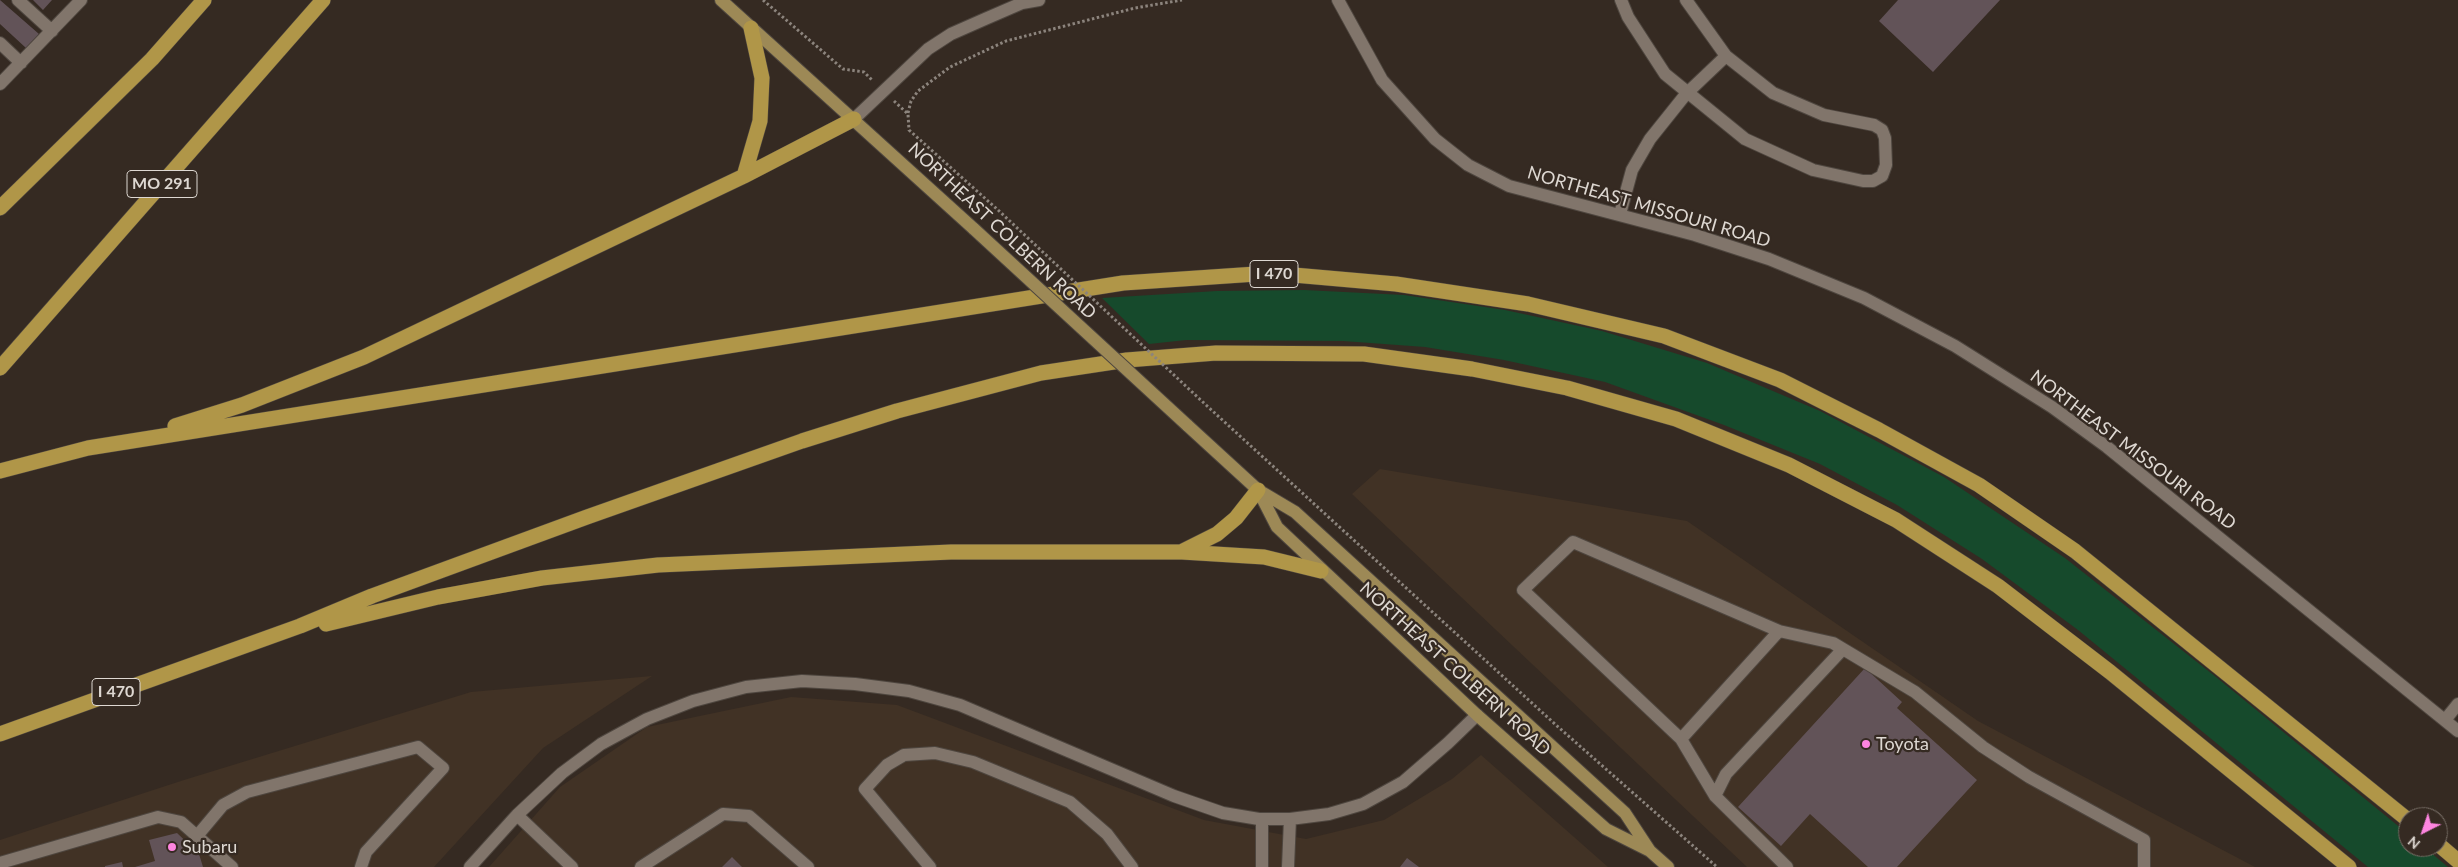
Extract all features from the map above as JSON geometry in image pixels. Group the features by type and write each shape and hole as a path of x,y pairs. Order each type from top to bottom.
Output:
{"highway":[{"path":"0,208 152,59 204,0"},
{"name":"MO 291","path":"0,368 323,0"},
{"path":"744,176 760,121 762,78 751,28"},
{"path":"88,448 168,429 242,405 364,356 744,176 854,119"},
{"name":"I 470","path":"0,471 88,448 1123,283 1271,273 1396,284 1528,304 1664,336 1780,380 1879,430 1979,485 2075,551 2398,812"},
{"name":"I 470","path":"0,734 231,650 577,520 802,440 897,411 1041,373 1127,360 1216,353 1364,354 1472,369 1567,388 1676,419 1805,473 1896,520 1998,586 2110,672 2349,867"},
{"path":"1182,552 1217,534 1236,518 1258,490"},
{"path":"231,650 355,615 438,597 542,578 658,565 951,552 1182,552 1264,557 1322,570"},
{"path":"2448,852 2458,861"}],"main road":[{"name":"NORTHEAST COLBERN ROAD","path":"720,0 854,119 1258,490 1295,512 1618,806 1625,813 1650,851 1668,867"},
{"name":"NORTHEAST COLBERN ROAD","path":"1258,490 1277,527 1477,715 1606,829 1650,851"}],"street":[{"path":"18,0 52,31"},
{"path":"0,84 81,0"},
{"path":"854,119 928,49 951,34 1022,3 1039,0"},
{"name":"NORTHEAST MISSOURI ROAD","path":"1338,0 1382,80 1435,139 1468,165 1509,186 1695,234 1816,277 1911,322 2004,375 2107,447 2458,730"},
{"path":"1621,0 1628,17 1665,74 1686,94 1745,139 1804,167 1863,181 1872,181 1882,176 1886,165 1885,138 1882,130 1874,125 1824,115 1773,93 1726,56 1686,0"},
{"path":"0,44 21,63"},
{"path":"1620,214 1632,170 1650,139 1686,94 1726,56"},
{"path":"1787,867 1715,796 1681,739 1523,590 1573,542 1779,631 1833,643 1916,692 1983,746 2029,777 2144,840 2144,867"},
{"path":"1681,739 1779,631"},
{"path":"1715,796 1726,774 1843,649"},
{"path":"470,867 517,815 562,773 601,744 647,719 693,701 746,687 802,681 855,684 909,691 960,706 1174,796 1224,813 1262,819 1290,819 1329,814 1363,804 1402,782 1448,744 1477,715"},
{"path":"2445,720 2458,704"},
{"path":"197,836 222,805 247,792 418,747 443,768 366,852 361,867"},
{"path":"930,867 865,789 887,765 904,755 935,753 974,762 1070,802 1107,834 1132,867"},
{"path":"640,867 723,814 749,816 808,867"},
{"path":"517,815 572,867"},
{"path":"0,863 158,817 181,822 232,867"},
{"path":"1262,819 1262,867"},
{"path":"1288,867 1290,819"}],"path":[{"path":"908,114 911,101 918,91 944,72 1006,42 1135,8 1182,0"},
{"path":"998,210 1206,405 1556,725 1717,867"}],"shaded area":[{"path":"1380,469 1687,521 1978,721 2255,867 1747,867 1352,494"},
{"path":"652,676 543,748 434,867 0,867 0,840 184,780 471,692"},
{"path":"791,697 897,705 1204,820 1306,839 1384,820 1452,779 1481,755 1608,867 489,867 560,787 647,727"}],"green space":[{"path":"1304,290 1404,295 1505,310 1602,331 1707,363 1820,411 1944,477 2065,558 2216,677 2398,826 2398,857 2436,857 2448,867 2368,867 2078,630 1982,559 1897,505 1820,464 1724,425 1605,382 1504,360 1425,347 1343,341 1186,340 1149,344 1102,298 1217,291"}],"building":[{"path":"0,0 39,34 26,48 0,24"},
{"path":"33,0 52,0 43,10"},
{"path":"1898,0 2000,0 1933,72 1879,21"},
{"name":"Toyota","path":"1865,668 1902,702 1897,708 1977,780 1897,867 1868,867 1810,814 1781,846 1738,807"},
{"name":"Subaru","path":"177,833 199,854 203,867 135,867 155,861 149,840"},
{"path":"732,857 742,867 722,867"},
{"path":"1407,858 1419,867 1400,867"},
{"path":"122,862 123,867 105,867 105,866"}],"place":[{"name":"Toyota","path":"1866,744"},
{"name":"Subaru","path":"172,847"}]}
